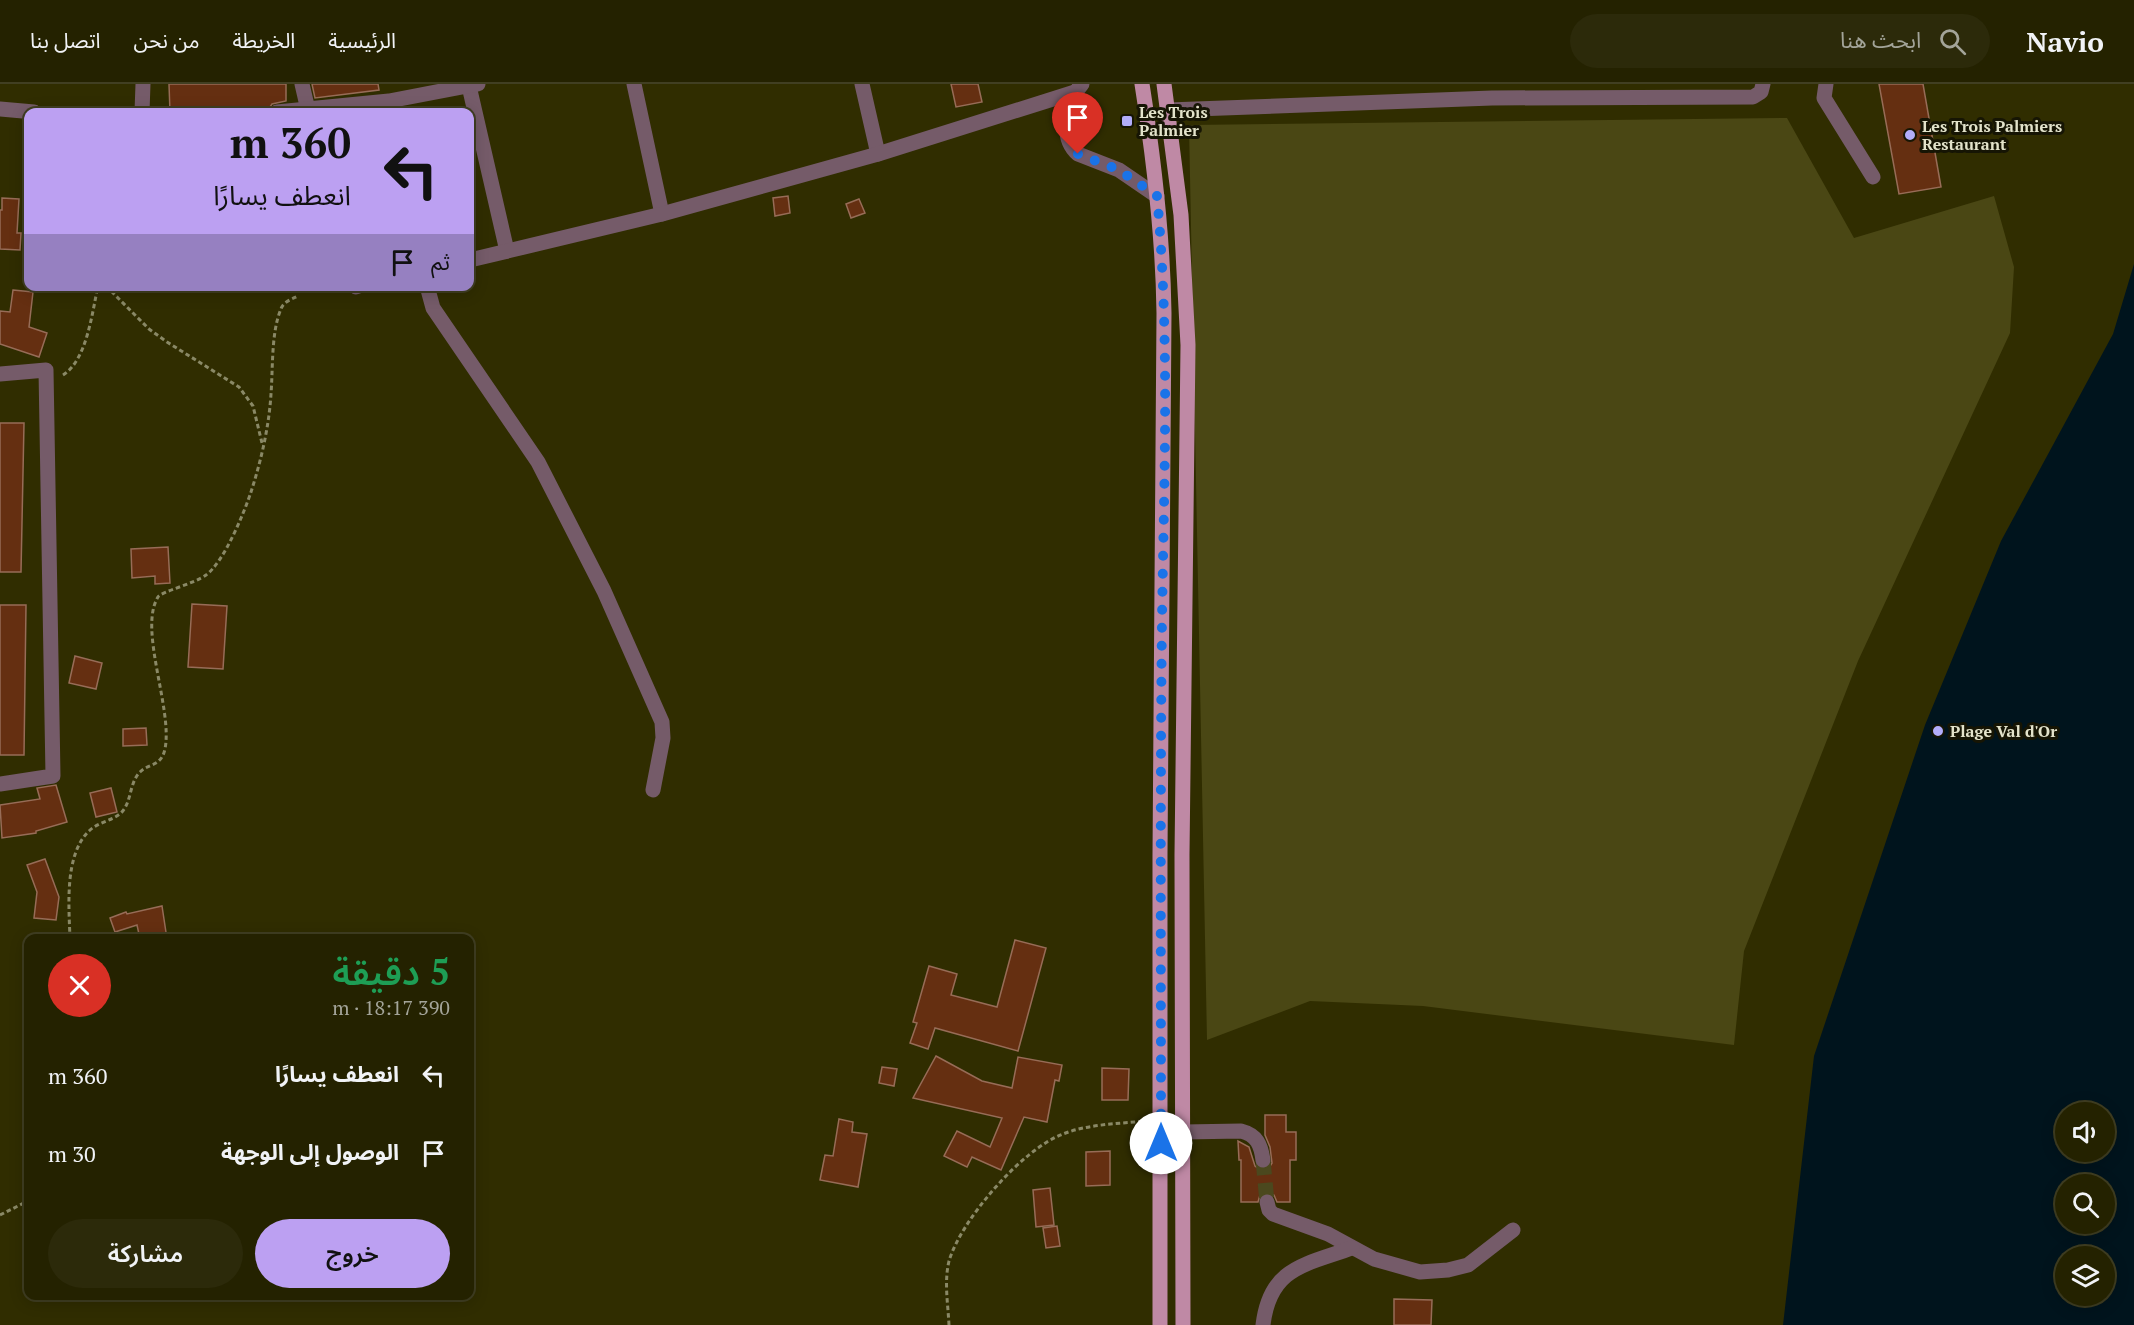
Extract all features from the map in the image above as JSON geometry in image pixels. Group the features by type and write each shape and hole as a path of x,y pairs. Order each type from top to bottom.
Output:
{"main road":[{"path":"1142,84 1157,196 1163,261 1164,314 1160,855 1160,1325"},
{"path":"1164,84 1181,215 1188,345 1182,855 1183,1325"}],"street":[{"path":"142,108 143,84"},
{"path":"302,84 308,108"},
{"path":"634,84 663,214"},
{"path":"862,84 878,154"},
{"path":"1168,110 1492,98 1753,97 1761,92 1763,84"},
{"path":"1826,84 1824,98 1873,177"},
{"path":"326,108 389,101 474,85 507,251"},
{"path":"474,259 663,214 878,154 1074,89"},
{"path":"1074,89 1068,110 1067,139 1072,149 1078,154 1119,170 1157,196"},
{"path":"0,109 24,111"},
{"path":"428,291 433,308 538,462 604,591 662,722 663,738 653,790"},
{"path":"0,374 46,370 53,776 0,784"},
{"path":"1184,1132 1249,1133 1256,1137 1263,1160"},
{"path":"1267,1202 1269,1210 1274,1214 1328,1234 1374,1259 1420,1272 1436,1272 1468,1265 1513,1230"},
{"path":"1263,1325 1265,1308 1280,1280 1302,1266 1352,1248"}],"path":[{"path":"46,370 58,377 71,370 77,361 98,291"},
{"path":"111,291 149,329 239,387 253,406 263,446"},
{"path":"70,934 70,873 78,848 91,828 121,813 137,777 144,770 156,764 165,749 165,710 159,684 152,619 157,598 161,593 190,585 207,574 215,566 232,537 251,493 263,446 269,414 278,320 282,306 298,296"},
{"path":"949,1325 946,1273 956,1244 997,1185 1017,1164 1061,1134 1090,1126 1161,1120"},
{"path":"0,1215 24,1203"}],"shaded area":[{"path":"1787,118 1854,238 1994,196 2014,267 2010,333 1858,661 1744,951 1734,1045 1423,1006 1310,1001 1207,1040 1189,125"}],"water":[{"path":"2134,264 2134,1325 1783,1325 1814,1056 1925,725 2001,541 2113,334"}],"building":[{"path":"169,84 286,84 286,101 272,104 269,108 170,108"},
{"path":"312,84 378,84 379,90 315,98"},
{"path":"951,84 978,84 982,102 956,107"},
{"name":"Les Trois Palmiers Restaurant","path":"1879,84 1923,84 1941,187 1899,194"},
{"path":"788,196 790,213 775,216 773,198"},
{"path":"2,198 19,199 17,233 21,233 20,250 0,249"},
{"path":"859,199 865,213 851,218 846,204"},
{"path":"13,290 33,292 29,327 47,333 39,357 0,344 0,311 10,312"},
{"path":"0,423 24,423 21,572 0,572"},
{"path":"168,547 170,583 155,584 155,576 132,578 131,549"},
{"path":"192,604 227,606 223,669 188,667"},
{"path":"0,605 26,605 24,755 0,755"},
{"path":"75,656 102,663 96,689 69,683"},
{"path":"146,728 147,745 123,746 123,729"},
{"path":"56,785 67,822 36,831 36,833 2,838 0,805 40,799 37,788"},
{"path":"111,788 117,812 96,817 90,793"},
{"path":"45,859 59,897 56,920 34,918 37,892 27,865"},
{"path":"162,906 166,934 139,934 137,925 115,932 110,918 126,912 127,914"},
{"path":"1015,940 1046,948 1018,1051 935,1028 928,1049 910,1043 917,1023 913,1022 929,966 957,974 951,995 997,1007"},
{"path":"936,1056 982,1081 1012,1088 1018,1057 1062,1065 1059,1081 1055,1080 1047,1122 1024,1117 1001,1170 972,1157 967,1167 944,1156 957,1131 990,1147 1002,1118 913,1098"},
{"path":"882,1067 897,1069 894,1086 879,1083"},
{"path":"1102,1068 1129,1069 1128,1100 1102,1100"},
{"path":"1265,1115 1286,1115 1286,1132 1296,1132 1296,1160 1290,1160 1290,1202 1277,1202 1274,1195 1265,1192 1260,1195 1258,1202 1241,1202 1241,1160 1239,1160 1238,1141 1249,1147 1255,1166 1259,1169 1269,1168 1272,1163 1270,1147 1265,1135"},
{"path":"839,1119 853,1122 852,1132 867,1134 858,1187 820,1180 825,1155 833,1156"},
{"path":"1110,1151 1110,1185 1086,1186 1086,1152"},
{"path":"1050,1188 1054,1225 1036,1227 1033,1190"},
{"path":"1057,1226 1060,1246 1046,1248 1043,1228"},
{"path":"1394,1299 1432,1300 1431,1325 1394,1325"}],"tunnel":[{"path":"1263,1160 1267,1202"}],"place":[{"name":"Les Trois Palmier","path":"1127,121"},
{"name":"Les Trois Palmiers Restaurant","path":"1910,135"},
{"name":"Plage Val d'Or","path":"1938,731"}],"route":[{"path":"1078,154 1119,170 1157,196 1163,261 1161,1143"}]}
